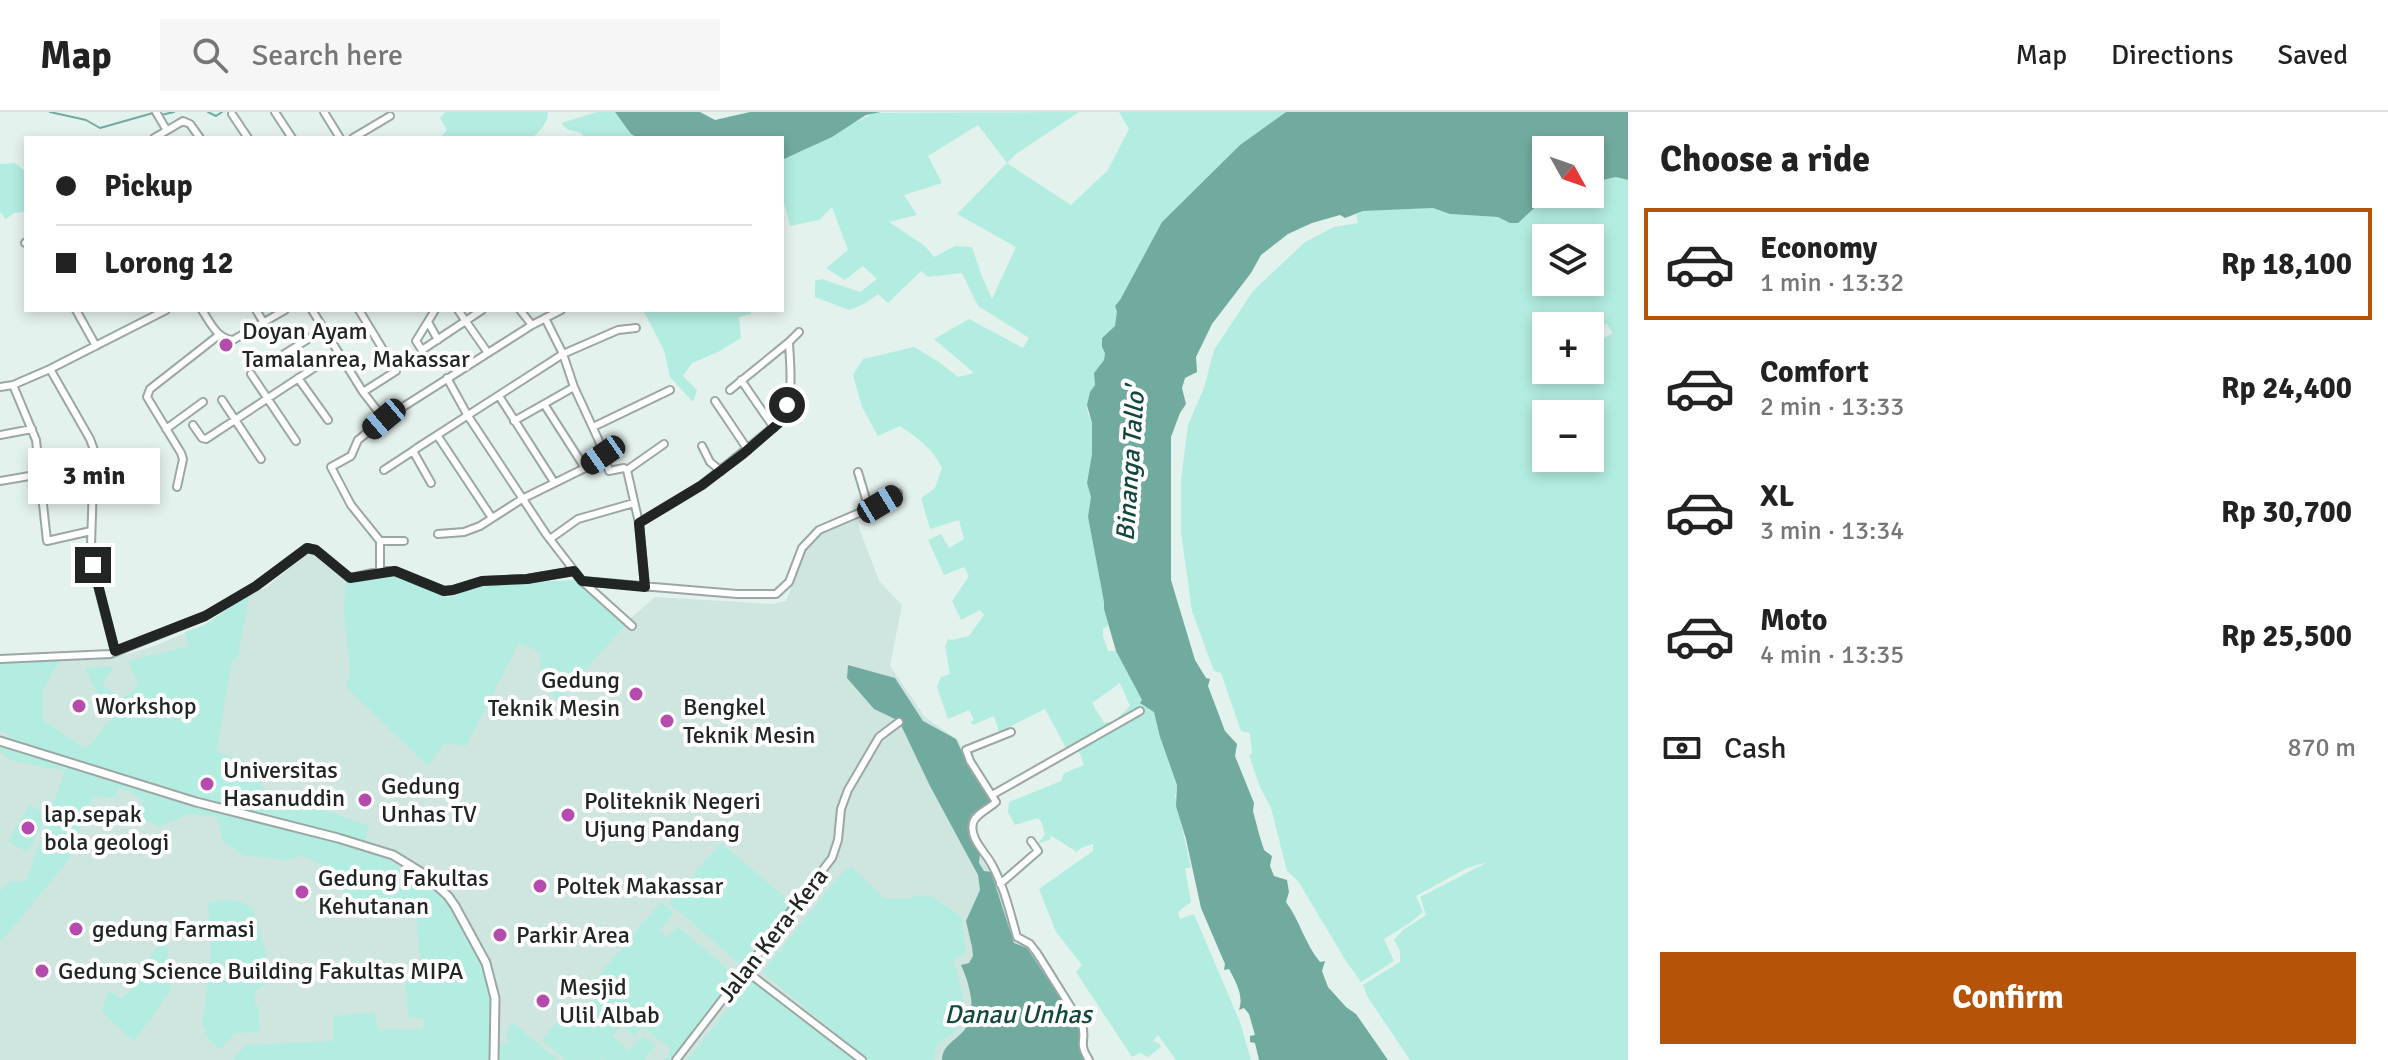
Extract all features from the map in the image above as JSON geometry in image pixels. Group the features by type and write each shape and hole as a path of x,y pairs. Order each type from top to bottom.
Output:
{"street":[{"path":"156,112 166,129"},
{"path":"275,112 291,136"},
{"path":"324,112 339,136"},
{"path":"232,114 247,136"},
{"path":"356,136 390,116"},
{"path":"157,136 166,129 187,122 198,136"},
{"path":"77,312 96,346"},
{"path":"0,387 13,385 50,369 162,312"},
{"path":"203,312 226,340 233,340 282,312"},
{"path":"257,312 264,323"},
{"path":"313,312 363,392 384,419"},
{"path":"360,312 396,369 363,392"},
{"path":"434,312 416,341 421,350 479,312"},
{"path":"459,312 488,353"},
{"path":"522,312 532,325"},
{"path":"380,571 380,541 351,505 330,468 350,458 358,440 384,419 557,312"},
{"path":"545,318 563,354 610,472 627,470 664,444"},
{"path":"428,322 438,340"},
{"path":"384,470 563,354 618,330 636,328"},
{"path":"270,363 324,329"},
{"path":"730,390 799,332"},
{"path":"177,487 183,459 147,397 150,389 219,335"},
{"path":"639,523 721,471 774,428 784,416 791,378 789,342"},
{"path":"193,425 206,439 338,352"},
{"path":"50,369 94,450 93,565 115,651"},
{"path":"251,374 296,441"},
{"path":"298,378 328,420"},
{"path":"447,378 468,416 550,539 582,581 632,626"},
{"path":"741,380 774,428"},
{"path":"13,385 39,452 47,541 91,531"},
{"path":"514,421 574,387"},
{"path":"593,427 670,390"},
{"path":"499,396 554,482"},
{"path":"222,400 261,459"},
{"path":"715,401 748,450"},
{"path":"166,429 203,402"},
{"path":"544,404 585,468"},
{"path":"0,435 32,429"},
{"path":"437,435 492,518"},
{"path":"702,446 710,462 721,471"},
{"path":"413,451 431,483"},
{"path":"438,534 470,530 522,499 585,468 603,455"},
{"path":"627,470 639,523 645,587"},
{"path":"858,472 869,509"},
{"path":"0,481 41,474"},
{"path":"582,581 776,594 789,582 802,548 819,530 898,493"},
{"path":"550,539 578,519 634,503"},
{"path":"380,541 404,541"},
{"path":"0,659 104,655 205,616 256,586 307,548 316,550 350,578 395,571 444,591 482,581 527,579 574,571"},
{"path":"992,795 1140,711"},
{"name":"Jalan Kera-Kera","path":"676,1060 832,858 838,840 841,809 848,790 879,737 899,722"},
{"path":"1011,732 966,750 995,804 976,818 973,830 1000,884 1017,937 1030,944 1037,953 1082,1025 1084,1033 1081,1044 1089,1060"},
{"path":"0,741 196,802 393,855 424,874 448,896 485,961 495,998 494,1060"},
{"path":"1000,884 1038,851 1031,841"},
{"path":"746,971 862,1060"}],"shaded area":[{"path":"445,112 548,112 547,119 534,136 442,136 447,130 440,118"},
{"path":"597,112 615,112 636,136 583,136 561,123"},
{"path":"1079,112 1007,163 1071,205 1108,170 1129,129 1119,112 1286,112 1240,145 1162,222 1120,300 1115,326 1102,338 1104,360 1094,373 1095,385 1090,392 1087,410 1092,423 1092,454 1087,483 1091,497 1088,517 1109,625 1103,629 1103,636 1108,651 1116,651 1145,705 1154,711 1177,785 1175,796 1191,868 1185,868 1191,902 1178,912 1180,919 1194,914 1240,1022 1251,1060 1176,1060 1158,1035 1153,1041 1161,1047 1148,1057 1140,1053 1132,1057 1076,972 1082,965 1056,932 1039,889 1093,851 1093,844 1077,852 1050,835 1051,839 1037,844 1045,835 1038,818 1015,825 1008,812 1009,802 1061,781 1064,773 1084,765 1077,746 1067,750 1045,709 999,732 994,716 973,725 969,710 948,719 937,687 941,677 950,674 945,647 948,639 969,636 984,615 980,610 961,620 952,601 969,576 964,567 944,575 928,540 941,534 949,548 964,539 959,520 930,529 921,498 935,488 942,468 924,444 900,426 878,436 862,407 853,375 863,359 914,347 958,377 974,373 934,339 969,319 1023,348 1029,338 978,306 962,273 928,277 921,271 888,303 878,294 849,310 815,297 815,281 822,279 860,292 877,279 863,266 845,280 826,268 848,250 832,207 819,220 790,226 784,202 784,159 873,113","holes":["978,125 1007,163 957,214 1016,247 992,299 972,247 955,246 934,257 925,246 889,222 917,215 904,195 942,183 928,156","1120,683 1130,706 1115,721 1104,723 1092,703"]},
{"path":"15,163 24,170 24,212 14,213 6,219 0,212 0,164"},
{"path":"1617,177 1628,180 1628,1060 1410,1060 1367,996 1363,985 1400,962 1400,951 1394,940 1426,915 1420,897 1488,862 1467,868 1416,896 1423,912 1384,939 1394,961 1361,982 1298,881 1287,871 1271,808 1249,755 1252,754 1250,733 1241,731 1221,673 1214,671 1192,611 1181,532 1181,480 1188,425 1204,388 1214,350 1253,291 1305,242 1334,227 1358,223 1356,215 1363,211 1433,208 1450,214 1507,220 1532,206 1604,208 1604,180"},
{"path":"644,312 750,312 739,317 741,338 692,363 683,376 697,390 693,402 670,377 664,350"},
{"name":"Universitas Hasanuddin","path":"855,517 879,581 902,605 890,666 925,717 958,740 969,765 999,805 977,819 974,825 976,832 984,849 996,863 1013,907 1018,936 1029,940 1051,965 1085,1024 1088,1033 1086,1045 1094,1060 0,1060 0,661 94,660 157,645 204,625 255,591 266,588 309,551 346,579 364,580 393,573 448,597 467,588 577,580 624,624 655,597 772,604 786,601 807,546 816,536"},
{"path":"393,573 448,597 478,584 577,580 625,625 558,701 542,684 540,652 519,643 466,746 444,743 428,766 346,687 350,671 344,612 346,579"},
{"path":"249,595 238,658 232,660 216,752 264,767 260,787 369,826 362,851 376,854 410,872 445,900 479,961 490,989 491,1046 508,1044 507,1030 513,1023 558,1060 232,1060 246,1045 333,1041 333,1016 374,1012 379,1030 423,1029 424,1019 408,1017 405,977 421,967 417,920 409,912 364,913 346,905 343,888 331,868 302,856 286,860 243,855 222,841 218,817 189,814 159,827 138,817 142,801 118,787 116,798 93,796 68,861 0,943 0,891 11,881 26,882 65,771 10,760 0,752 9,734 0,731 0,663 60,660 43,689 43,720 86,749 116,713 95,689 85,668 114,667 102,684 121,699 139,686 128,661 189,646 185,632 204,625"},
{"name":"lap.sepak bola geologi","path":"29,805 48,815 27,852 8,841"},
{"path":"721,843 793,904 741,965 669,903"},
{"path":"851,866 884,898 933,897 961,916 966,952 953,960 962,995 963,1014 956,1030 938,1045 934,1060 868,1060 762,972"},
{"path":"224,900 241,902 253,908 268,960 269,983 255,990 260,1032 235,1033 220,1050 203,1034 207,1029 202,1025 211,959 208,903"},
{"path":"661,902 674,913 659,931 667,938 677,926 739,978 670,1060 664,1060 671,1050 643,1027 635,1036 622,1025 612,1036 629,1051 643,1036 656,1046 644,1060 566,1060 542,1040 563,1015 575,1025 598,997 588,988"},
{"path":"167,937 170,992 134,1041 102,1011 107,995 111,992 121,998 129,992 153,952"},
{"path":"753,979 854,1060 687,1060"}],"water":[{"path":"615,112 700,112 715,120 750,112 881,112 866,115 832,137 784,159 784,136 631,134"},
{"name":"Binanga Tallo'","path":"1286,112 1628,112 1628,180 1616,177 1604,180 1604,136 1532,136 1534,208 1518,223 1498,217 1450,214 1433,208 1363,211 1345,218 1340,215 1312,223 1288,234 1261,255 1212,324 1196,357 1197,372 1185,378 1182,388 1186,404 1171,437 1171,580 1195,660 1206,678 1210,679 1208,686 1225,731 1237,744 1235,756 1254,803 1253,811 1264,850 1272,856 1270,866 1274,876 1287,880 1289,892 1286,902 1315,955 1320,962 1325,961 1322,971 1328,987 1356,1014 1388,1060 1259,1060 1255,1043 1250,1042 1250,1036 1255,1035 1249,1014 1244,1008 1239,1010 1241,1000 1238,989 1229,969 1224,970 1225,964 1201,908 1176,806 1177,785 1154,712 1140,703 1142,700 1116,651 1104,609 1088,517 1091,497 1087,483 1092,454 1092,423 1087,405 1095,385 1094,373 1104,360 1102,338 1115,326 1115,306 1162,222 1240,145"},
{"name":"Danau Unhas","path":"848,665 895,678 923,721 956,739 971,772 992,800 972,814 968,825 970,839 980,853 979,863 984,871 991,872 1014,943 1027,948 1082,1030 1078,1043 1085,1060 942,1060 945,1050 965,1029 971,1014 969,988 961,965 969,963 973,956 966,921 980,890 978,875 899,721 874,709 847,678"}],"waterway":[{"path":"50,112 86,120 100,128 153,113"},
{"path":"161,115 174,112"},
{"path":"208,112 216,116 222,112"}],"place":[{"name":"Doyan Ayam Tamalanrea, Makassar","path":"226,345"},
{"name":"Gedung Teknik Mesin","path":"636,694"},
{"name":"Workshop","path":"79,706"},
{"name":"Bengkel Teknik Mesin","path":"667,721"},
{"name":"Universitas Hasanuddin","path":"207,784"},
{"name":"Gedung Unhas TV","path":"365,800"},
{"name":"Politeknik Negeri Ujung Pandang","path":"568,815"},
{"name":"lap.sepak bola geologi","path":"28,828"},
{"name":"Poltek Makassar","path":"540,886"},
{"name":"Gedung Fakultas Kehutanan","path":"302,892"},
{"name":"gedung Farmasi","path":"76,929"},
{"name":"Parkir Area","path":"500,935"},
{"name":"Gedung Science Building Fakultas MIPA","path":"42,971"},
{"name":"Mesjid Ulil Albab","path":"543,1001"}],"route":[{"path":"93,565 115,651 205,616 256,586 307,548 316,550 350,578 390,570 444,591 491,579 527,579 574,571 582,581 645,587 639,523 702,485 743,454 780,422 787,405"}]}
